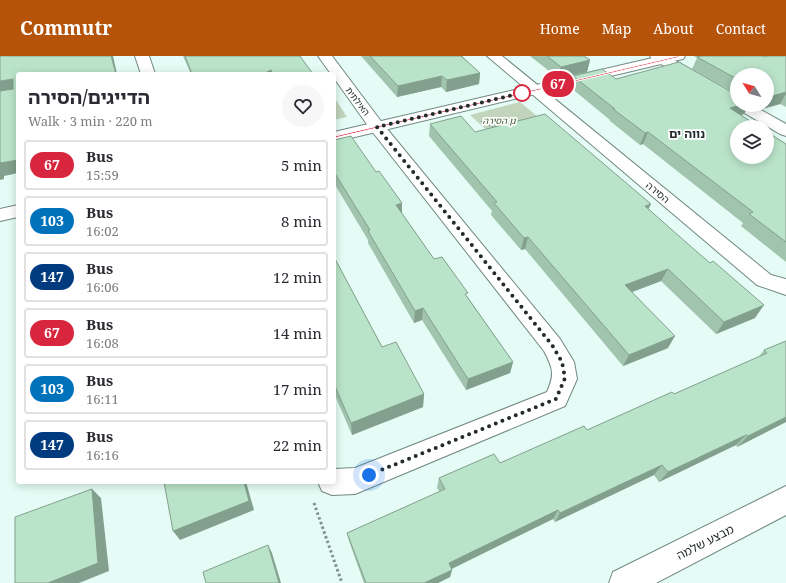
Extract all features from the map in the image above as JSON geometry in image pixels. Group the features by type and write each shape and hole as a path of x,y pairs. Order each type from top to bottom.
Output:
{"street":[{"path":"142,56 144,72"},
{"name":"האילתית","path":"325,56 377,127 552,345 562,362 565,378 556,399 355,481 336,482"},
{"path":"494,56 534,90"},
{"path":"336,137 534,90 660,58 678,56"},
{"path":"660,58 730,98"},
{"name":"הסירה","path":"534,90 764,280 786,288"},
{"path":"754,112 786,131"},
{"path":"0,215 16,211"},
{"name":"מבצע שלמה","path":"624,583 786,500"}],"path":[{"path":"466,106 478,119 487,125 500,128"},
{"path":"312,496 342,583"}],"green space":[{"path":"336,100 347,117 336,120"},
{"name":"גן הסירה","path":"520,102 543,121 492,135 470,115"}],"building":[{"path":"0,56 111,56 115,72 16,72 16,160 0,163 0,91 13,89 13,79 0,81"},
{"path":"185,56 300,56 312,72 272,72 271,70 267,72 191,72"},
{"path":"370,56 461,56 480,73 447,80 442,76 398,86"},
{"path":"547,56 584,56 590,60 561,67"},
{"path":"786,56 786,92 774,96 774,68 730,68 730,75 697,57"},
{"path":"679,62 730,91 730,112 736,112 748,120 730,120 730,164 774,164 774,136 786,144 786,242 749,214 753,212 648,132 645,133 613,109 615,109 573,76 602,69 616,79"},
{"path":"545,114 651,204 645,206 688,244 710,263 713,261 764,305 724,322 668,269 625,285 675,336 629,355 528,237 524,238 494,203 497,202 430,124 461,116 475,132"},
{"path":"351,136 376,172 379,171 402,203 396,205 434,259 442,257 468,293 465,294 513,362 468,379 423,308 415,311 368,231 370,230 336,175 336,140"},
{"path":"336,261 382,347 396,342 424,394 351,423 336,389"},
{"path":"786,341 786,417 668,472 662,465 560,513 558,510 449,563 452,570 424,583 366,583 347,533 445,489 439,478 494,454 500,463 584,426 587,430 672,392 674,394 767,353 764,350"},
{"path":"164,484 245,484 249,501 173,531"},
{"path":"92,489 98,563 48,583 15,583 15,517"},
{"path":"268,545 279,583 206,583 203,572"}],"bus line":[{"name":"67","path":"336,137 678,56"}],"district":[{"name":"נווה ים","path":"687,133"}],"route":[{"path":"369,475 556,399 565,378 562,362 552,345 377,127 522,93"}]}
